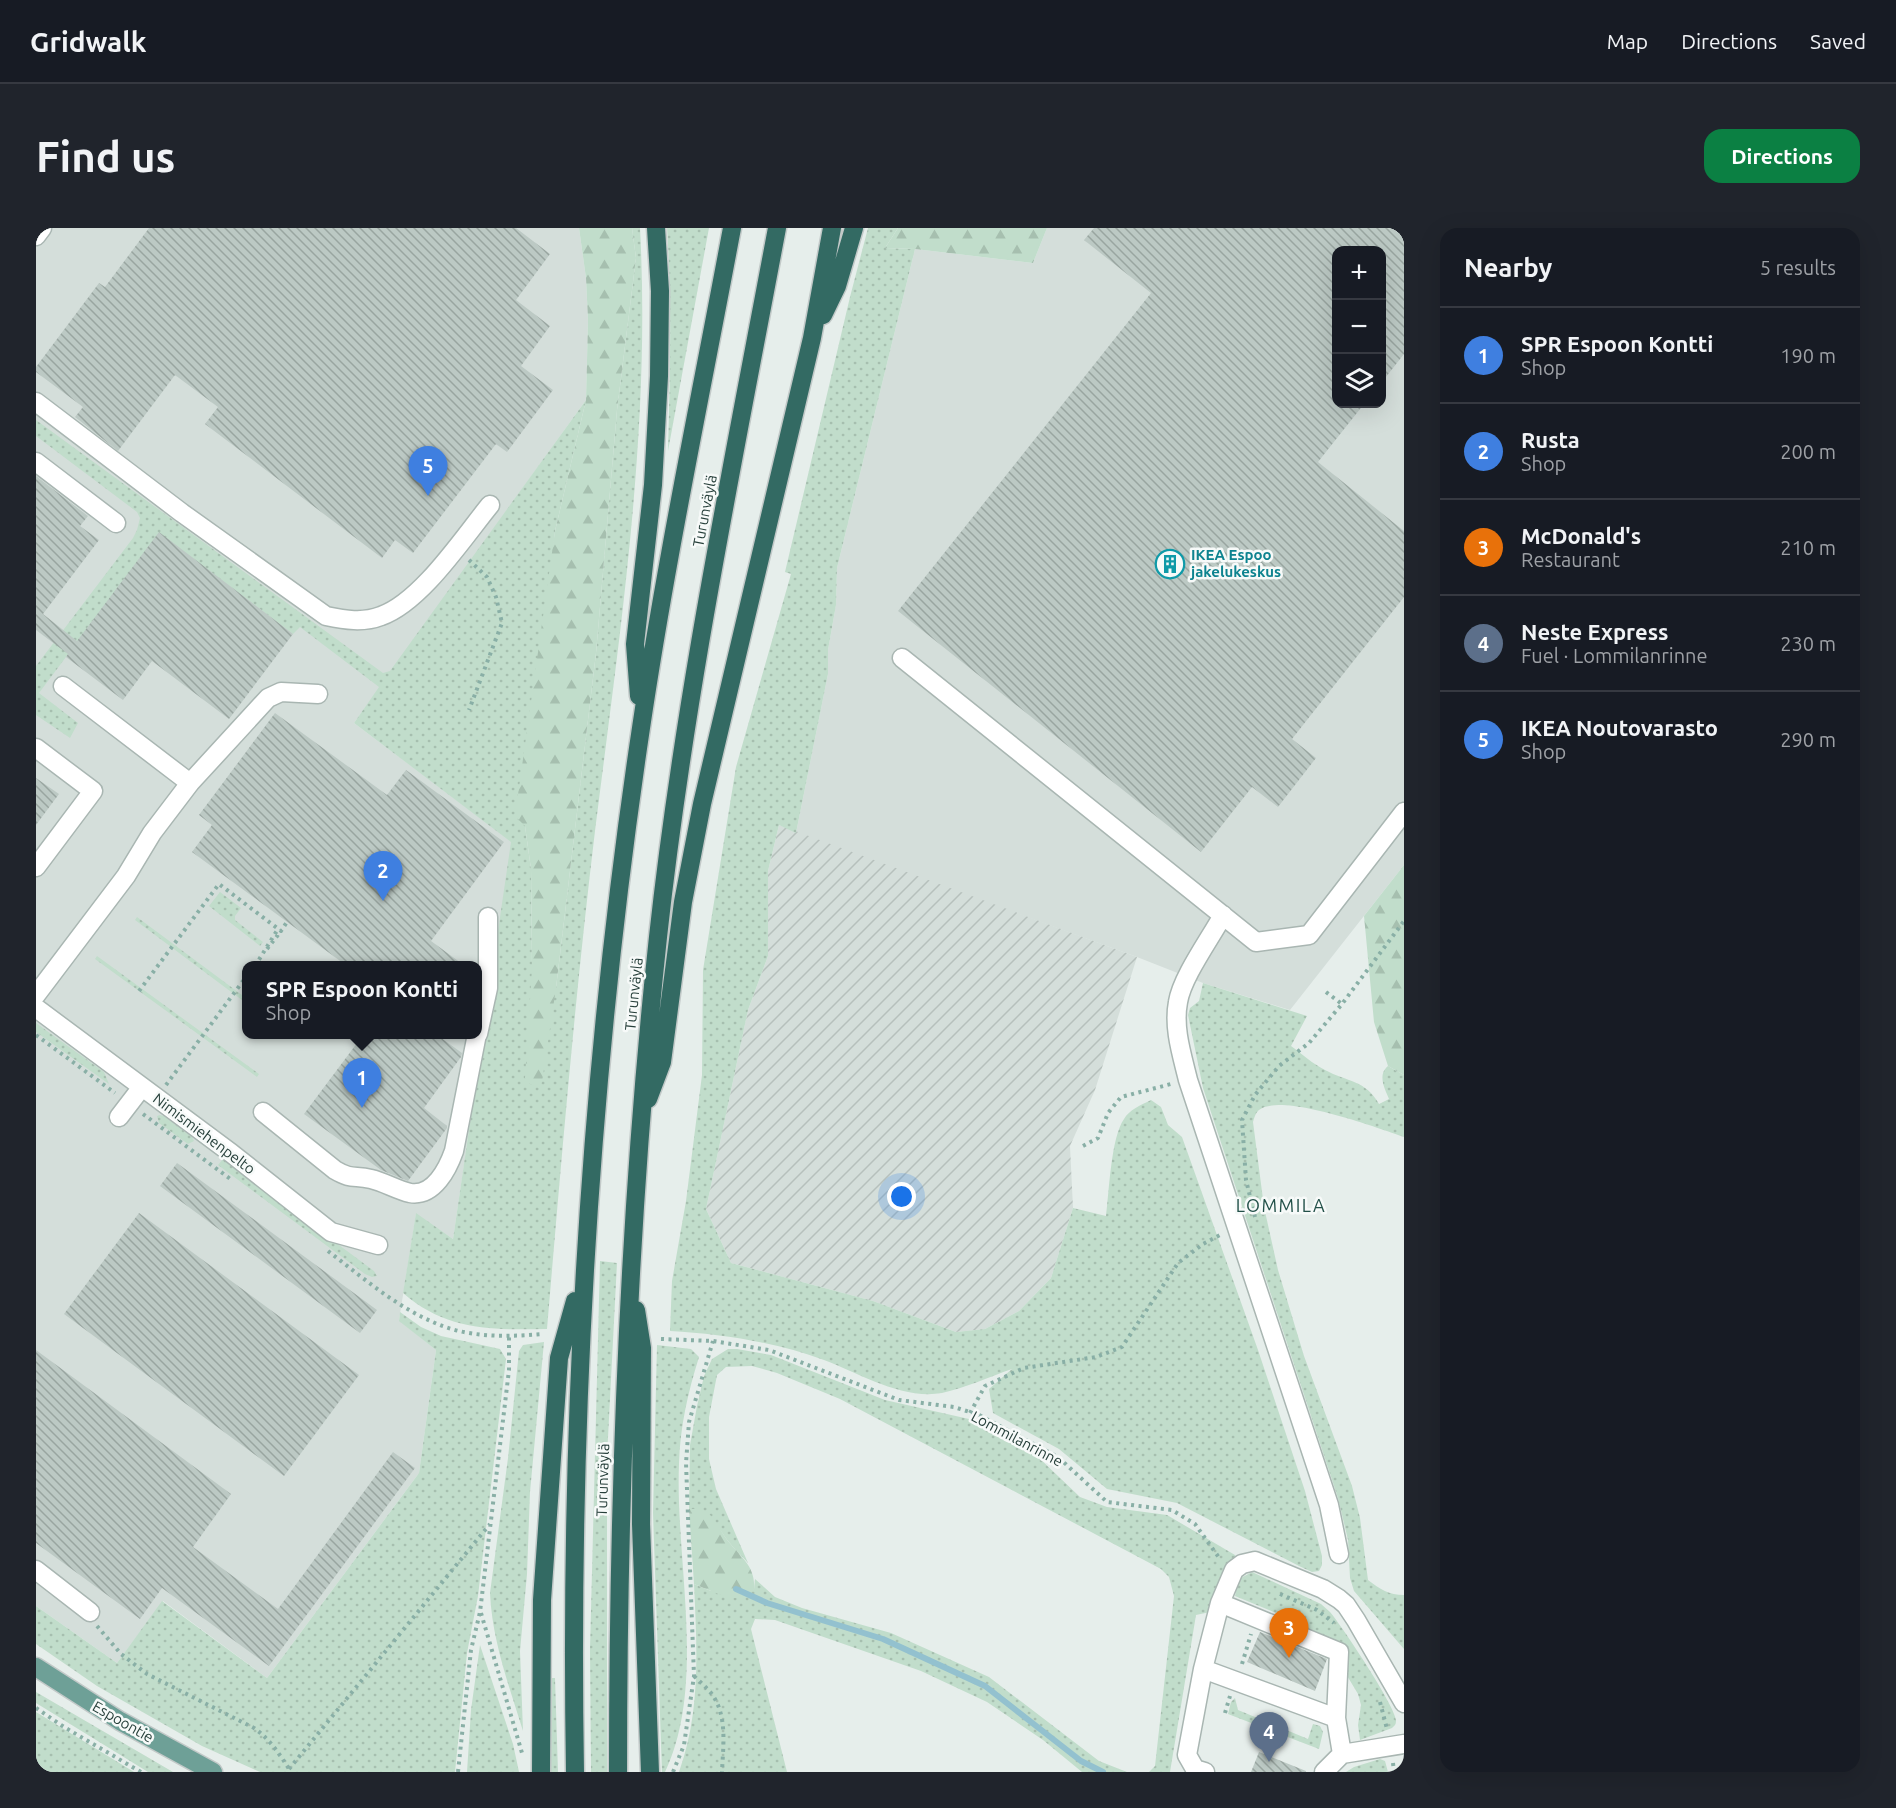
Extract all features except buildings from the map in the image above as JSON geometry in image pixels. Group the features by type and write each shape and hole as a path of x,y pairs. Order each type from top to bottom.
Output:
{"highway":[{"path":"641,729 635,644 653,485 659,376 660,291 656,228"},
{"name":"Turunväylä","path":"575,1772 575,1502 584,1267 601,1057 641,729 660,609 732,228"},
{"name":"Turunväylä","path":"618,1772 620,1508 630,1266 640,1120 658,934 675,803 717,543 777,228"},
{"path":"640,1120 662,1062 684,902 702,804 812,339 832,228"},
{"path":"812,339 837,286 854,228"},
{"path":"630,1266 642,1348 640,1524 650,1772"},
{"path":"541,1772 542,1600 559,1359 584,1267"}],"main road":[{"name":"Espoontie","path":"36,1667 120,1721 213,1772"}],"street":[{"path":"36,236 42,228"},
{"path":"36,402 182,513 326,616 353,621 381,616 406,602 428,580 490,505"},
{"path":"36,462 116,523"},
{"path":"902,658 1256,942 1308,935 1404,812"},
{"path":"63,686 190,783"},
{"path":"36,994 126,876 152,833 190,783 268,698 281,692 318,694"},
{"path":"36,748 93,791 36,867"},
{"path":"1223,915 1184,984 1178,1002 1178,1036 1188,1080 1329,1505 1339,1554"},
{"path":"482,1013 488,988 488,917"},
{"name":"Nimismiehenpelto","path":"36,1008 149,1092 236,1148 331,1232 378,1245"},
{"path":"263,1112 335,1170 347,1177 370,1178 412,1193 427,1189 439,1180 450,1164 476,1039"},
{"path":"124,1111 149,1092"},
{"path":"1200,1771 1187,1755 1203,1669 1220,1603 1234,1570 1242,1564 1256,1561 1323,1589 1346,1605 1404,1703"},
{"path":"36,1570 90,1612"},
{"path":"1220,1603 1339,1652 1336,1718 1342,1754"},
{"path":"1203,1669 1336,1718"},
{"path":"1324,1772 1342,1754 1404,1743"}],"path":[{"path":"454,549 476,565 487,577 496,597 502,622 469,710"},
{"path":"139,991 219,884 280,930"},
{"path":"970,1413 985,1386 1024,1368 1096,1357 1122,1347 1178,1263 1203,1244 1255,1219 1246,1180 1242,1120 1255,1095 1279,1066 1309,1043 1342,1004 1404,921"},
{"path":"259,961 267,949 267,945 287,922"},
{"path":"149,1092 242,982"},
{"path":"1326,992 1342,1004"},
{"path":"36,1035 124,1111 235,1182"},
{"path":"1083,1146 1098,1137 1108,1113 1121,1096 1188,1080"},
{"path":"322,1247 395,1302 435,1324 458,1331 509,1337 543,1334"},
{"path":"458,1772 471,1650 480,1612 509,1370 509,1337"},
{"name":"Lommilanrinne","path":"662,1339 713,1341 769,1350 899,1400 954,1407 970,1413 1058,1457 1107,1502 1172,1510 1195,1524 1222,1562 1234,1570"},
{"path":"673,1772 684,1745 694,1676 686,1463 688,1422 713,1341"},
{"path":"90,1612 100,1631 121,1654 166,1685 182,1690 266,1736 283,1756 290,1771 491,1522"},
{"path":"480,1612 524,1761"},
{"path":"694,1676 712,1694 720,1709 723,1727 722,1772"},
{"path":"36,1708 63,1727 141,1772"}],"shaded area":[{"path":"36,228 579,228 586,278 588,320 586,400 354,723 512,842 453,1239 416,1214 399,1320 436,1350 419,1473 267,1678 163,1601 117,1663 36,1606"},
{"path":"1047,228 1404,228 1404,865 1290,1010 1203,983 796,833 828,674 828,650 836,605 837,568 915,249 1033,263"},
{"path":"779,825 1137,957 1095,1090 1070,1146 1073,1208 1051,1278 1019,1311 985,1329 956,1332 873,1301 731,1263 706,1209 748,1010 768,956 768,871"}],"green space":[{"path":"579,228 632,228 636,258 617,410 596,653 556,988 542,1082 537,1086 530,1084 525,1078 532,968 531,869 525,826 515,816 555,531 586,400 588,320 586,278"},
{"path":"632,228 640,228 642,304 637,455 623,606 581,956 547,1329 470,1326 436,1315 403,1293 416,1213 453,1239 511,842 354,723 379,687 300,627 293,634 159,533 39,693 78,723 70,738 36,715 36,666 133,538 140,518 137,512 36,436 36,420 383,673 390,671 586,400 555,531 525,826 531,869 532,968 556,988 596,653 617,410 636,258"},
{"path":"667,228 709,228 668,451 670,312"},
{"path":"868,228 898,228 885,248 915,249 837,568 836,605 828,650 828,674 796,833 779,825 768,871 768,956 748,1010 706,1209 731,1263 873,1301 956,1332 985,1329 1019,1311 1051,1278 1073,1208 1106,1216 1113,1152 1120,1127 1129,1113 1151,1100 1161,1107 1168,1125 1182,1137 1258,1350 1305,1491 1322,1556 1319,1571 1312,1572 1299,1566 1177,1503 1107,1489 1059,1449 993,1413 989,1389 1012,1369 942,1393 912,1393 881,1384 824,1360 787,1348 709,1334 670,1331 672,1281 686,1201 702,1075 703,970 736,767 791,574 785,572"},
{"path":"898,228 1047,228 1033,263 915,249 885,248"},
{"path":"1404,865 1404,1075 1388,1066 1374,1022 1364,916"},
{"path":"220,892 241,908 235,920 263,942 260,946 209,906"},
{"path":"137,917 242,995 242,1000 135,920"},
{"path":"97,956 259,1074 257,1077 95,959"},
{"path":"1203,983 1307,1016 1291,1046 1321,1068 1362,1086 1374,1096 1379,1104 1389,1099 1382,1078 1388,1066 1404,1075 1404,1137 1330,1113 1287,1105 1270,1106 1259,1110 1253,1122 1264,1207 1278,1270 1304,1356 1352,1486 1360,1518 1368,1580 1385,1591 1404,1595 1404,1649 1354,1591 1350,1578 1348,1540 1338,1498 1203,1088 1188,1015 1190,1008 1199,1001"},
{"path":"36,1023 104,1072 109,1084 36,1032"},
{"path":"160,1115 192,1137 194,1141 188,1144 159,1123 157,1116"},
{"path":"223,1159 374,1271 377,1276 372,1277 365,1274 218,1165"},
{"path":"600,1261 617,1263 607,1457 607,1772 591,1772 590,1649"},
{"path":"400,1312 421,1327 441,1336 500,1349 506,1359 478,1596 467,1653 455,1772 260,1772 202,1746 97,1686 36,1644 36,1606 117,1663 162,1601 267,1678 419,1473 436,1350 399,1321"},
{"path":"544,1342 530,1492 527,1574 520,1651 523,1731 498,1645 490,1593 508,1458 519,1351 523,1345"},
{"path":"657,1345 691,1349 699,1357 685,1410 679,1464 687,1661 684,1700 677,1737 665,1772 662,1772 653,1513"},
{"path":"728,1349 771,1355 885,1400 969,1419 1037,1456 1080,1497 1107,1507 1167,1515 1235,1555 1235,1562 1218,1584 1210,1612 1196,1615 1170,1772 1149,1772 1155,1766 1174,1596 1169,1577 1161,1569 840,1399 777,1373 752,1366 726,1367 717,1375 709,1417 709,1459 716,1489 748,1563 730,1544 717,1525 702,1512 689,1509 690,1445 704,1376 712,1359"},
{"path":"689,1509 708,1513 750,1568 753,1574 754,1589 741,1598 728,1598 694,1584"},
{"path":"1252,1572 1321,1604 1330,1612 1387,1699 1396,1720 1392,1728 1360,1740 1358,1725 1361,1705 1358,1694 1343,1669 1342,1654 1280,1622 1276,1613 1235,1596 1239,1579"},
{"path":"755,1579 775,1597 802,1608 891,1633 989,1677 1099,1761 1127,1772 1082,1772 1043,1740 987,1702 921,1671 775,1620 755,1619 751,1629 787,1772 679,1772 691,1726 696,1679 694,1584 711,1591 754,1589"},
{"path":"480,1645 513,1744 519,1772 467,1772 471,1710"},
{"path":"555,1678 558,1772 548,1772 549,1682"},
{"path":"36,1692 173,1772 148,1772 36,1703"},
{"path":"1235,1698 1238,1710 1308,1739 1313,1724 1320,1726 1323,1732 1319,1749 1228,1714 1231,1702"},
{"path":"36,1712 134,1772 36,1772"},
{"path":"1380,1759 1385,1761 1388,1772 1346,1772 1354,1767"}],"waterway":[{"path":"736,1589 767,1603 883,1639 985,1686 1081,1761 1103,1772"}],"place":[{"name":"IKEA Noutovarasto","path":"428,496"},
{"name":"IKEA Espoo jakelukeskus","path":"1170,564"},
{"name":"Rusta","path":"383,901"},
{"name":"SPR Espoon Kontti","path":"362,1108"},
{"name":"McDonald's","path":"1289,1658"},
{"name":"Neste Express","path":"1269,1762"}],"district":[{"name":"LOMMILA","path":"1281,1206"}]}
